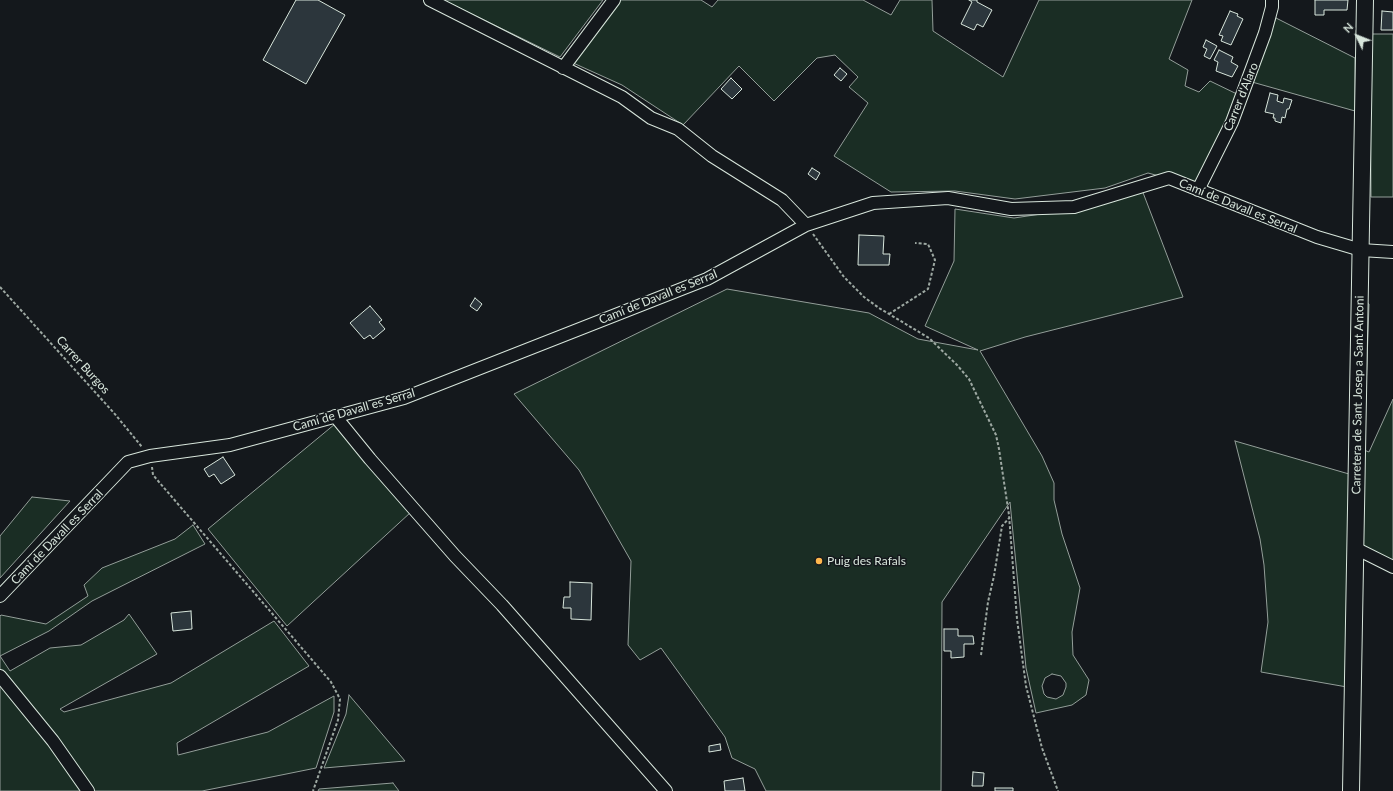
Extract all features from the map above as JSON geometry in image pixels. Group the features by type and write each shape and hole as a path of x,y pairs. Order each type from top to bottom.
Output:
{"main road":[{"name":"Carretera de Sant Josep a Sant Antoni","path":"1351,791 1365,0"}],"street":[{"path":"430,0 622,97 652,118 678,129 712,156 782,200 806,225"},
{"path":"563,68 614,0"},
{"name":"Carrer d'Alaro","path":"1198,190 1232,122 1265,33 1272,7 1272,0"},
{"name":"Camí de Davall es Serral","path":"0,596 128,462 150,456 230,445 404,398 707,279 806,225 873,203 948,198 1011,209 1074,207 1169,178 1317,238 1361,250 1393,252"},
{"path":"335,416 370,459 455,556 502,605 666,791"},
{"path":"1355,548 1393,567"},
{"path":"0,676 53,741 88,791"}],"path":[{"path":"806,225 844,277 864,297 888,314 929,338 969,379 996,436 1010,517 1017,619 1026,686 1042,748 1058,791"},
{"path":"888,314 928,289 935,260 928,244 915,243"},
{"name":"Carrer Burgos","path":"0,287 114,413 150,456"},
{"path":"150,456 153,475 331,682 340,699 338,720 313,791"},
{"path":"981,655 988,602 1002,526 1010,517"}],"green space":[{"path":"443,0 603,0 560,57"},
{"path":"618,0 701,0 712,7 718,0 863,0 891,15 900,0 932,0 933,31 1003,77 1039,0 1192,0 1169,59 1188,70 1185,86 1199,92 1210,81 1239,95 1197,186 1148,173 1105,188 1015,199 955,191 891,192 834,156 868,103 849,87 858,77 835,55 817,58 774,101 739,66 683,125 622,85 571,62"},
{"path":"1276,18 1355,58 1355,111 1252,82"},
{"path":"1370,34 1393,34 1393,197 1371,197"},
{"path":"1142,190 1183,297 1025,337 980,351 1042,456 1054,483 1054,500 1062,534 1080,588 1072,632 1073,655 1089,680 1086,695 1072,705 1036,713 1026,668 1010,502 942,602 941,791 766,791 755,769 732,758 725,737 661,648 640,660 628,645 631,561 579,470 514,394 727,289 869,313 918,339 978,350 925,326 954,261 955,209 1014,218 1075,209","holes":["1052,674 1061,676 1066,683 1063,695 1056,699 1047,697 1044,694 1042,686 1045,678"]},
{"path":"1364,302 1369,304 1364,450 1369,452 1393,399 1393,564 1366,550 1360,539"},
{"path":"335,424 411,512 287,626 208,529"},
{"path":"1235,441 1349,474 1347,687 1261,672 1268,622 1264,565 1260,539"},
{"path":"32,497 70,501 0,578 0,536"},
{"path":"193,525 205,544 92,601 49,631 0,656 1,615 46,624 88,596 84,585 102,568 175,539"},
{"path":"129,614 157,654 60,709 64,712 171,683 274,621 309,666 177,743 178,755 268,732 334,696 334,712 316,768 202,791 0,791 0,656 10,671 50,648 81,645 124,620"},
{"path":"349,695 405,761 324,768 346,714"},
{"path":"393,783 399,791 318,791 319,789"}],"building":[{"path":"296,0 318,0 345,15 306,84 263,60"},
{"path":"969,0 977,0 977,2 992,10 983,27 977,24 974,30 961,24 972,2"},
{"path":"1315,0 1348,0 1347,10 1324,10 1324,15 1315,15"},
{"path":"1230,11 1238,14 1237,16 1243,19 1231,45 1221,41 1223,36 1219,35"},
{"path":"1382,11 1393,12 1393,30 1381,30"},
{"path":"1206,40 1217,46 1210,59 1204,56 1207,49 1203,47"},
{"path":"1219,50 1233,57 1231,62 1238,66 1232,77 1216,71 1218,62 1214,60"},
{"path":"840,68 847,74 841,81 834,75"},
{"path":"731,78 742,89 732,99 721,89"},
{"path":"1270,93 1278,95 1277,101 1283,103 1284,98 1292,100 1289,109 1287,109 1285,118 1282,117 1281,123 1275,121 1275,118 1273,118 1274,114 1265,112"},
{"path":"812,168 820,173 816,180 808,174"},
{"path":"859,235 884,236 883,254 890,254 889,265 858,265"},
{"path":"475,298 482,304 477,311 470,306"},
{"path":"370,306 382,320 379,322 385,329 373,339 370,335 364,339 350,323"},
{"path":"223,457 235,475 221,484 214,474 209,477 204,469"},
{"path":"570,582 592,583 591,620 571,619 571,608 563,608 564,597 570,597"},
{"path":"191,611 192,629 173,631 171,613"},
{"path":"944,629 958,629 958,636 973,636 974,644 964,644 964,657 951,658 951,651 944,651"},
{"path":"720,744 721,750 709,752 709,746"},
{"path":"973,772 984,773 983,786 972,786"},
{"path":"743,778 745,791 725,791 724,781"},
{"path":"995,788 1013,788 1013,791 995,791"}],"place":[{"name":"Puig des Rafals","path":"819,561"}]}
